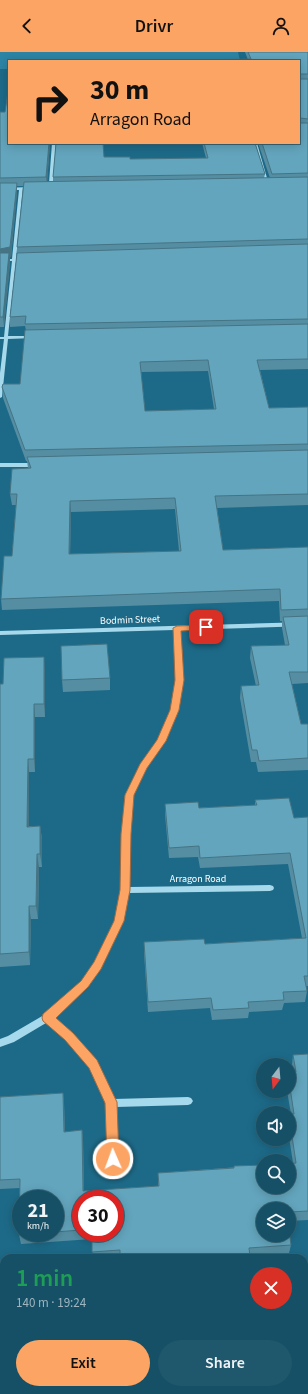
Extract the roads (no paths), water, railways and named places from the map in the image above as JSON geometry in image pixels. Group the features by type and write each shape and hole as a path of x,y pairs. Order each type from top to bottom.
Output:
{"street":[{"path":"49,188 51,183 54,144"},
{"path":"255,144 268,184"},
{"path":"260,184 276,184"},
{"path":"0,189 35,188"},
{"path":"42,188 56,188"},
{"path":"0,397 21,189"},
{"path":"0,260 29,260"},
{"path":"0,338 37,337"},
{"path":"0,465 39,465"},
{"name":"Bodmin Street","path":"0,633 308,624"},
{"path":"0,1043 11,1039 47,1018 84,984 98,966 119,921 125,890 126,834 130,795 143,767 161,741 174,710 180,680 177,628"},
{"name":"Arragon Road","path":"125,890 270,888"},
{"path":"47,1018 69,1036 93,1064 111,1102 113,1159"},
{"path":"111,1102 188,1101"}]}
